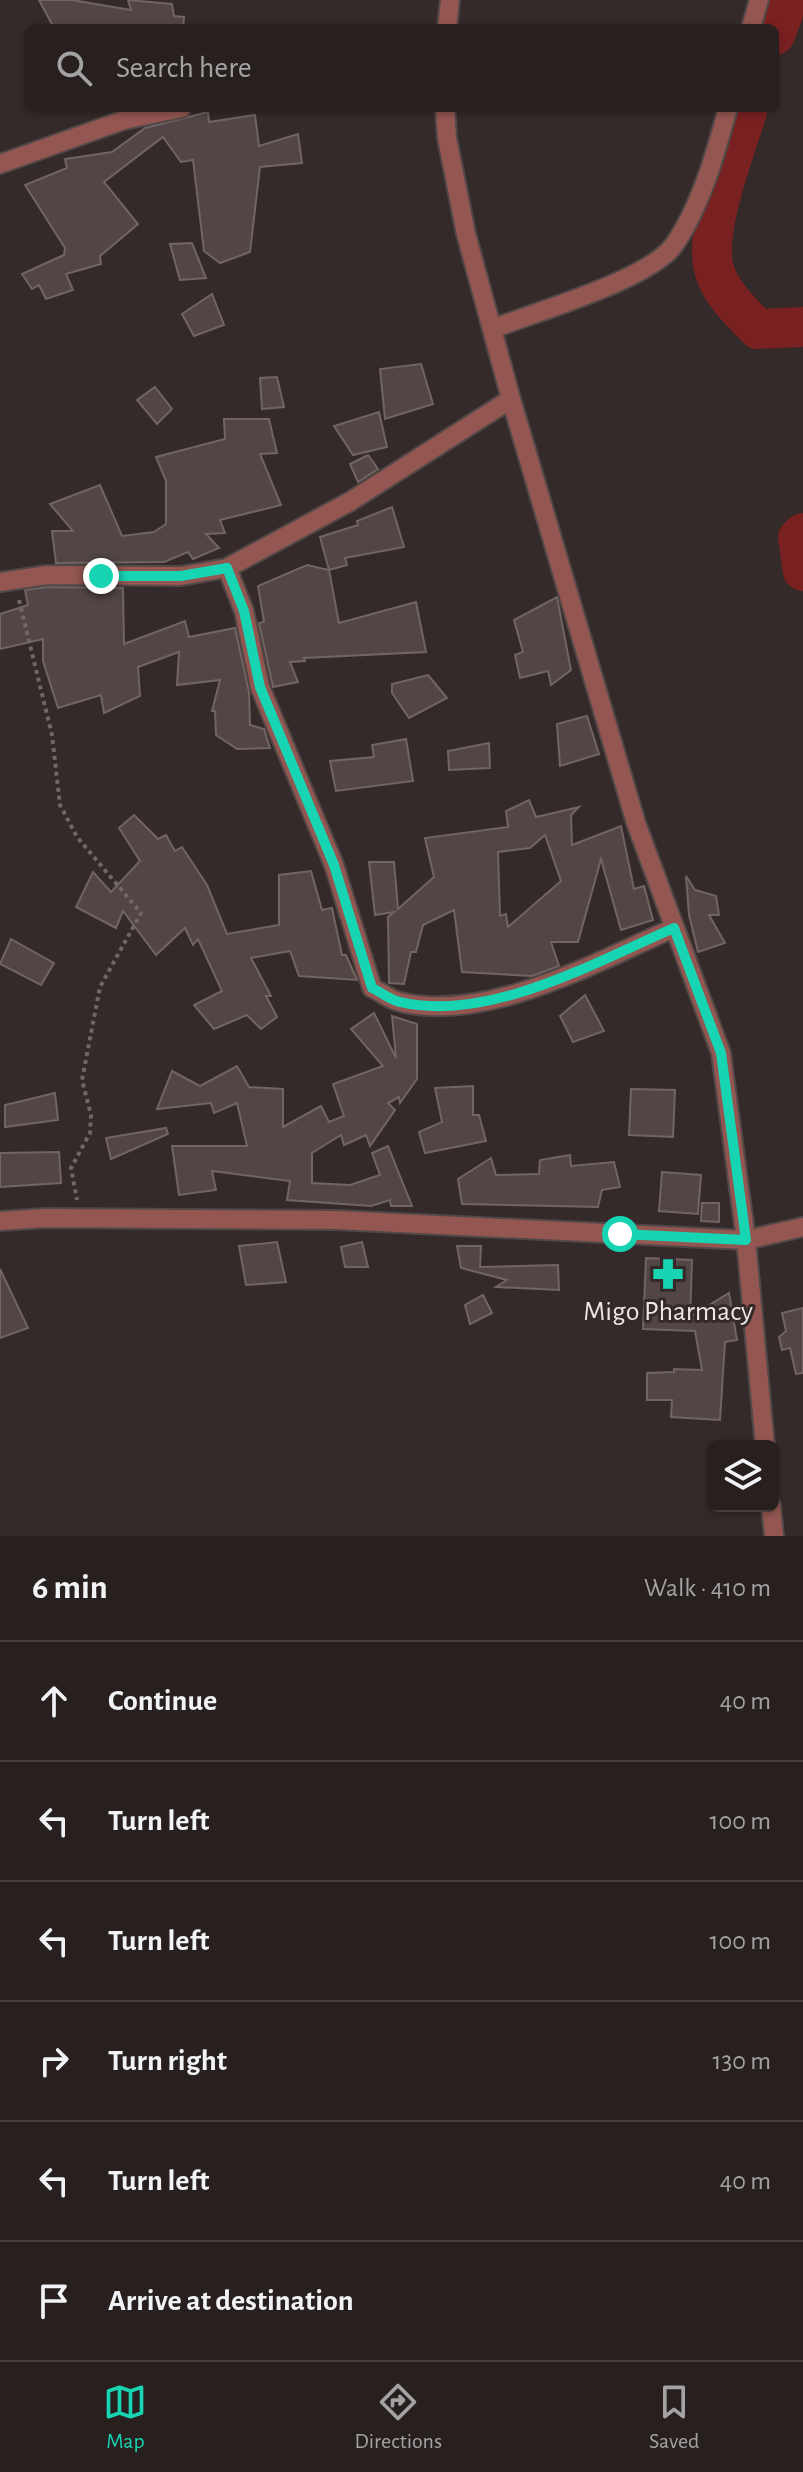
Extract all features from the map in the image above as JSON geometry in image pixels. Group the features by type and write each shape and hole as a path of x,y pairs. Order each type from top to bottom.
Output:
{"street":[{"path":"447,24 450,0"},
{"path":"752,24 759,0"},
{"path":"0,164 124,120 162,112"},
{"path":"445,112 447,138 466,234 511,399 636,823 721,1053 746,1240 764,1440"},
{"path":"492,329 641,272 673,246 694,205 727,112"},
{"path":"7,580 181,576 227,568 351,501 511,399"},
{"path":"227,568 244,611 260,687 334,865 372,988 398,1002 445,1006 511,996 674,928"},
{"path":"0,1221 80,1218 338,1220 746,1240 803,1227"},
{"path":"772,1512 774,1536"}],"path":[{"path":"7,580 52,735 60,805 77,837 141,913 100,987 90,1037 82,1080 91,1115 90,1133 71,1168 80,1218"}],"building":[{"path":"39,0 72,0 131,10 128,0 172,4 174,16 184,17 183,24 52,24"},
{"path":"208,112 209,122 255,115 259,146 298,134 302,163 260,167 250,252 220,263 204,251 193,160 181,162 163,137 104,182 138,224 100,256 101,264 66,274 73,290 46,299 39,285 32,289 22,274 64,255 65,248 25,185 67,168 65,159 112,152 145,128"},
{"path":"192,243 206,278 180,280 170,244"},
{"path":"212,294 224,325 194,336 182,314"},
{"path":"421,364 433,404 385,419 380,369"},
{"path":"277,377 284,407 262,409 260,378"},
{"path":"155,387 172,409 157,424 137,400"},
{"path":"379,412 387,447 353,455 334,426"},
{"path":"224,419 269,419 277,453 260,454 281,505 220,520 225,533 206,534 219,548 193,559 188,552 164,562 56,563 52,531 73,531 50,504 100,485 122,536 154,532 166,524 166,481 156,457 225,439"},
{"path":"368,455 378,469 358,482 350,464"},
{"path":"392,507 404,547 345,558 347,565 329,570 320,537 358,525 357,521"},
{"path":"307,565 329,570 339,623 416,602 426,652 304,658 305,661 290,662 298,682 273,687 259,623 264,622 258,586"},
{"path":"48,587 123,588 124,644 185,621 189,637 235,628 249,692 250,725 264,729 270,748 237,749 216,735 215,711 212,711 220,680 177,685 179,652 138,667 140,696 104,713 101,695 58,708 43,661 43,639 0,649 0,614 28,605 25,590"},
{"path":"557,597 571,670 551,685 548,671 520,678 515,655 523,652 514,620"},
{"path":"428,675 447,698 409,718 392,693 392,684"},
{"path":"587,716 599,754 560,766 557,724"},
{"path":"406,739 413,781 336,791 330,761 374,757 372,745"},
{"path":"489,743 490,768 449,770 448,751"},
{"path":"529,800 536,817 579,807 571,815 572,845 621,826 634,889 644,886 653,920 621,930 601,859 578,942 551,942 559,966 532,976 462,972 454,910 423,925 416,952 411,952 404,984 389,983 388,917 394,912 375,915 369,862 394,862 398,909 434,877 425,838 508,827 506,811","holes":["545,835 561,881 508,927 506,914 500,916 498,852 530,848"]},
{"path":"134,815 158,839 166,835 175,851 182,847 207,885 227,934 279,925 279,875 311,871 322,910 332,908 342,955 346,955 357,980 299,976 290,951 251,958 271,996 266,996 277,1017 261,1029 247,1015 214,1029 194,1005 222,991 198,939 193,945 185,928 156,955 123,911 116,928 76,907 93,872 111,892 140,861 119,828"},
{"path":"686,876 695,890 716,896 719,915 709,915 725,943 698,952 689,915"},
{"path":"11,939 54,963 41,985 0,964"},
{"path":"585,995 604,1031 573,1042 560,1016"},
{"path":"374,1013 396,1058 392,1016 417,1024 417,1079 400,1103 399,1097 388,1103 395,1110 370,1146 366,1135 344,1145 341,1135 312,1153 312,1183 350,1185 380,1175 372,1153 388,1146 412,1206 391,1206 390,1200 371,1206 287,1200 290,1181 212,1171 216,1190 179,1195 172,1146 247,1146 237,1103 214,1113 211,1103 157,1109 172,1071 200,1086 237,1066 249,1087 283,1089 283,1127 321,1106 329,1122 344,1116 333,1084 383,1066 351,1029"},
{"path":"473,1086 473,1115 479,1115 486,1141 425,1153 419,1132 442,1122 435,1088"},
{"path":"631,1089 675,1090 673,1137 629,1135"},
{"path":"55,1093 58,1120 5,1127 5,1105"},
{"path":"166,1128 168,1134 111,1159 106,1138"},
{"path":"59,1152 61,1183 0,1187 0,1153"},
{"path":"570,1155 571,1166 614,1162 620,1187 602,1190 598,1207 462,1204 458,1179 491,1158 496,1175 539,1174 540,1160"},
{"path":"662,1172 701,1175 698,1214 659,1211"},
{"path":"702,1203 719,1203 719,1222 701,1221"},
{"path":"277,1242 286,1282 246,1285 239,1246"},
{"path":"362,1242 368,1267 345,1267 341,1247"},
{"path":"457,1246 481,1246 480,1267 558,1265 559,1290 496,1287 507,1280 461,1268"},
{"path":"646,1258 692,1260 690,1317 729,1293 737,1340 725,1342 720,1420 671,1417 672,1400 647,1400 647,1373 674,1372 674,1369 702,1370 695,1331 643,1329"},
{"path":"0,1269 28,1328 0,1338"},
{"path":"483,1295 492,1313 470,1324 465,1305"},
{"path":"803,1308 803,1373 796,1374 790,1348 782,1350 779,1337 786,1331 782,1313"}],"waterway":[{"path":"779,24 788,0"},
{"path":"747,112 718,207 712,247 715,274 730,300 758,329 803,327"},
{"path":"803,533 798,538 803,571"}],"place":[{"name":"Migo Pharmacy","path":"668,1274"}],"route":[{"path":"101,576 181,576 227,568 244,611 260,687 334,865 372,988 398,1002 445,1006 511,996 674,928 721,1053 746,1240 620,1234"}]}
